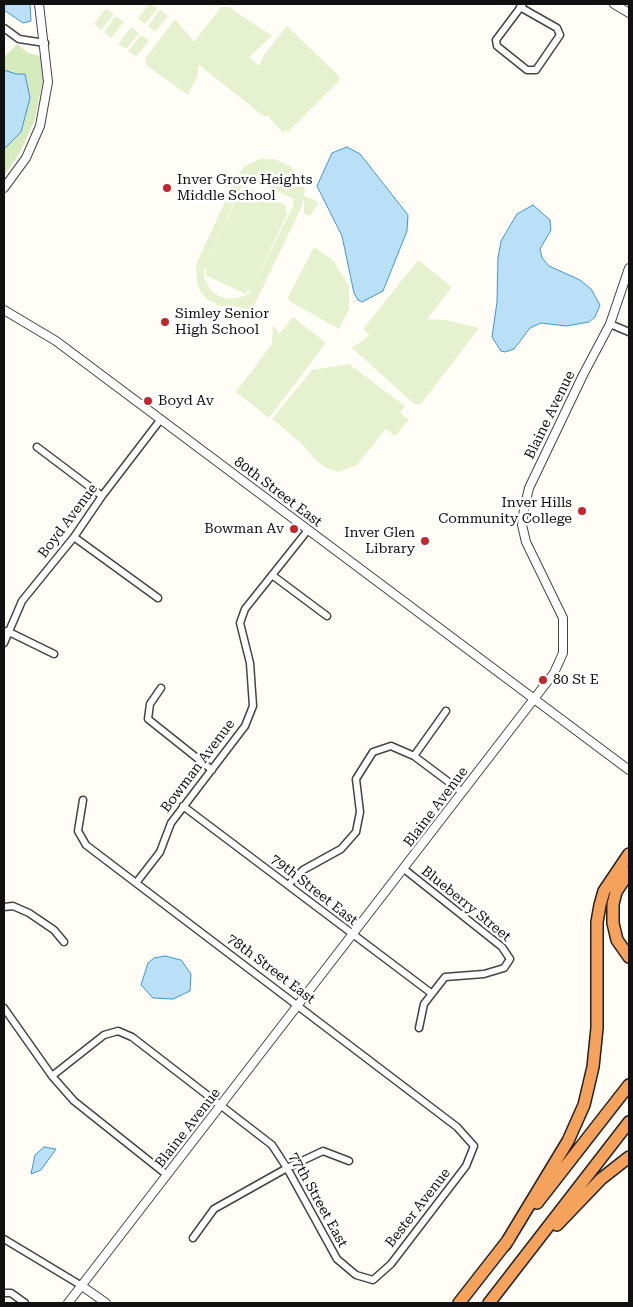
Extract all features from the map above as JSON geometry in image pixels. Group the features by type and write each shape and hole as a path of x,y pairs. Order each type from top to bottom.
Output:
{"highway":[{"path":"505,1245 568,1141 584,1105 593,1067 596,1028 598,914 604,891 629,854"},
{"path":"629,872 616,892 613,904 613,922 617,940 629,956"},
{"path":"459,1303 629,1085"},
{"path":"489,1303 629,1122"},
{"path":"507,1280 582,1198 629,1157"}],"street":[{"path":"4,188 26,158 40,126 48,82 45,43 38,4"},
{"path":"614,4 629,13"},
{"path":"521,5 557,28 560,35 536,70 527,70 497,46 496,40 521,5"},
{"path":"4,28 19,39 45,43"},
{"name":"Blaine Avenue","path":"68,1303 222,1106 554,673 562,652 563,618 526,542 522,525 524,509 529,488 583,374 610,324 629,268"},
{"name":"80th Street East","path":"4,310 56,340 629,770"},
{"path":"610,324 629,332"},
{"name":"Boyd Avenue","path":"4,643 7,631 22,601 74,537 102,496 161,419"},
{"path":"37,447 102,496"},
{"name":"Bowman Avenue","path":"136,882 160,852 171,823 245,726 253,706 250,663 240,623 245,609 308,530"},
{"path":"74,537 158,598"},
{"path":"272,575 327,616"},
{"path":"7,631 54,654"},
{"path":"161,688 150,704 148,719 212,770"},
{"path":"414,756 446,711"},
{"path":"288,885 302,870 341,849 356,832 360,812 356,779 373,752 391,746 414,756 462,792"},
{"name":"78th Street East","path":"83,800 78,831 86,845 457,1127 474,1146"},
{"name":"79th Street East","path":"183,806 352,936 431,993"},
{"name":"Blueberry Street","path":"404,870 502,947 510,959 504,968 484,974 445,977 431,993"},
{"path":"4,907 13,906 29,913 54,930 64,942"},
{"path":"419,1028 422,1009 431,993"},
{"path":"4,1008 52,1076 74,1101 167,1175"},
{"name":"77th Street East","path":"52,1076 104,1035 118,1031 132,1037 272,1145 287,1168 337,1259 356,1275 373,1280"},
{"name":"Bester Avenue","path":"373,1280 390,1264 466,1166 474,1146"},
{"path":"193,1238 214,1209 287,1168 323,1151 349,1161"},
{"path":"4,1239 82,1286 106,1303"},
{"path":"4,1293 11,1293 25,1303"}],"green space":[{"path":"149,4 158,8 145,24 138,19"},
{"path":"221,7 229,7 272,36 249,57 259,66 264,55 287,26 339,76 339,81 288,132 284,129 285,135 267,115 265,117 199,65 197,77 188,95 146,65 145,59 175,19 194,42"},
{"path":"106,8 114,14 101,30 94,24"},
{"path":"160,10 168,16 155,32 148,26"},
{"path":"116,16 124,22 111,38 104,32"},
{"path":"131,27 139,33 126,49 118,44"},
{"path":"141,35 149,41 136,57 128,51"},
{"path":"17,44 28,53 41,56 43,81 34,122 19,154 4,176 4,57"},
{"path":"260,159 274,159 290,166 300,179 305,190 304,196 319,202 310,216 304,213 304,198 302,206 251,312 239,307 220,306 208,300 200,291 197,282 196,264 237,176 245,166","holes":["246,177 294,199 293,206 251,290 288,212 285,211 287,206 247,187 244,191 241,190 204,268","204,268 207,270 205,275 246,294 248,289 251,291 245,296 237,298 227,299 217,295 210,289 204,277"]},
{"path":"314,247 333,260 349,286 349,309 339,329 289,301 288,297"},
{"path":"418,260 452,287 427,319 446,320 479,328 421,404 414,404 352,348 370,335 363,329"},
{"path":"293,317 326,343 269,418 236,392 272,344 273,325 279,334"},
{"path":"349,364 405,406 400,413 409,420 395,436 386,429 357,465 338,472 326,468 302,444 272,419 312,370"}],"water":[{"path":"4,4 30,4 31,21 23,23 4,10"},
{"path":"4,70 16,74 25,74 30,98 21,132 4,149"},
{"path":"347,147 360,154 408,215 407,231 383,291 362,302 358,300 354,293 342,236 317,186 332,153"},
{"path":"533,205 550,220 551,230 540,249 542,258 549,266 580,280 591,289 600,305 595,317 589,322 566,326 541,323 530,328 514,349 505,352 501,351 492,337 497,302 498,258 501,241 517,214"},
{"path":"165,956 181,960 191,974 190,991 173,999 153,998 141,985 148,963 154,958"},
{"path":"44,1147 56,1149 41,1170 31,1174 35,1155"}],"place":[{"name":"Inver Grove Heights Middle School","path":"167,188"},
{"name":"Simley Senior High School","path":"165,322"},
{"name":"Boyd Av","path":"148,401"},
{"name":"Inver Hills Community College","path":"582,511"},
{"name":"Bowman Av","path":"294,529"},
{"name":"Inver Glen Library","path":"425,541"},
{"name":"80 St E","path":"543,680"}]}
